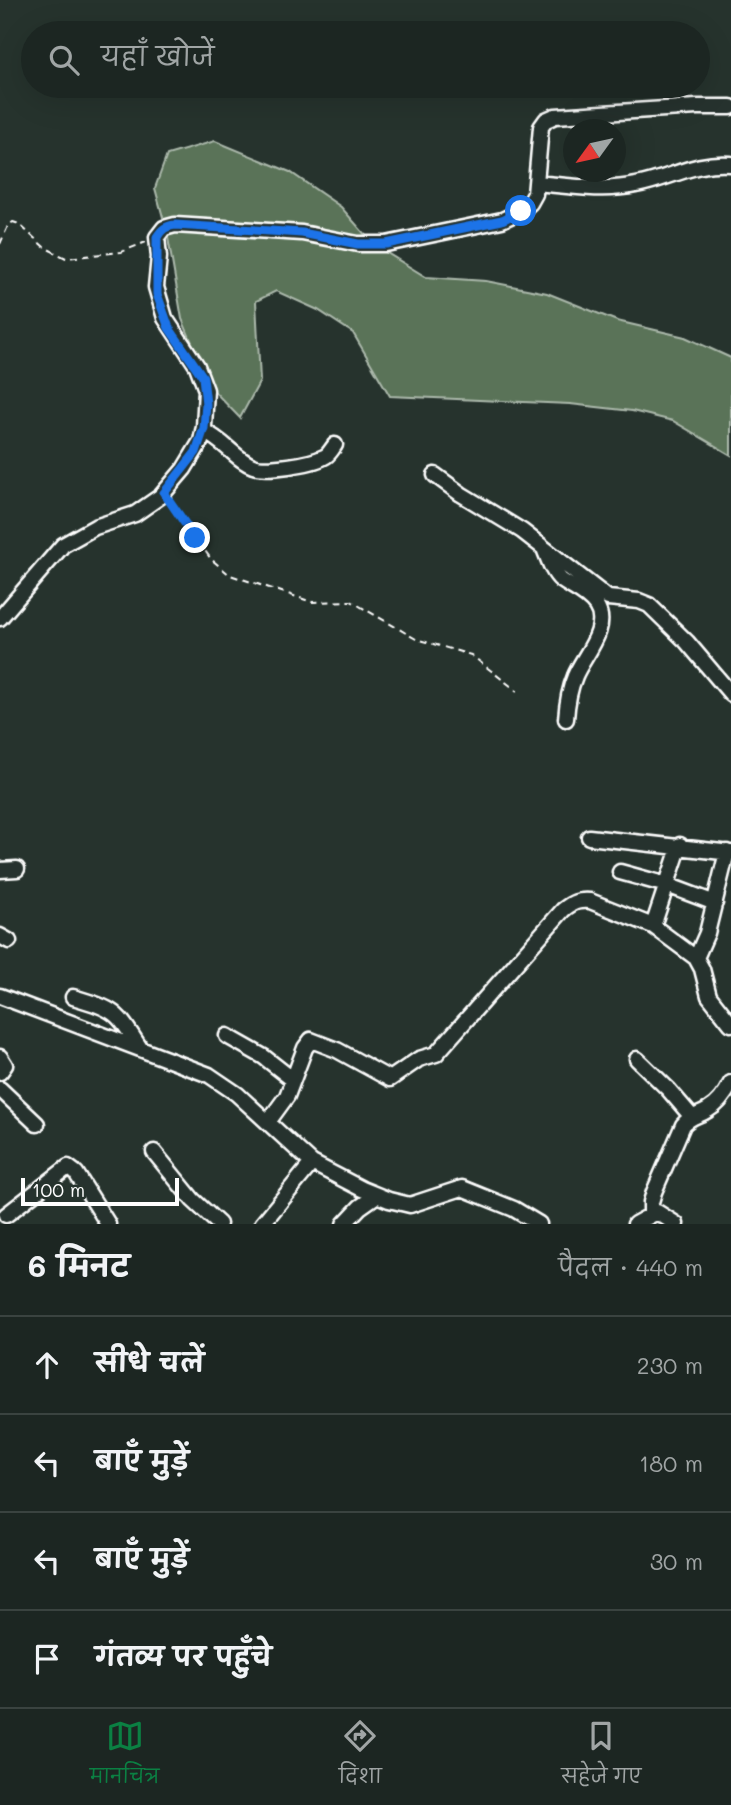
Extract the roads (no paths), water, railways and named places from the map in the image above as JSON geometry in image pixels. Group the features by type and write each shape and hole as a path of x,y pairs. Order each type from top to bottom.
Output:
{"street":[{"path":"0,618 63,545 95,527 135,514 164,493 196,452 203,431 206,404 203,377 169,328 157,294 157,239 164,228 175,225 302,233 358,244 386,244 502,220 521,211 530,203 537,183 538,135 546,120 555,116 731,107"},
{"path":"537,183 588,188 634,186 701,164 731,164"},
{"path":"203,431 220,440 242,460 256,467 305,463 327,456 335,445"},
{"path":"435,475 461,495 522,531 608,598 639,601 649,605 699,655 722,687 731,694"},
{"path":"545,550 558,577 595,604 600,617 598,632 569,692 566,719"},
{"path":"589,837 729,852 707,933 696,958"},
{"path":"653,926 680,845"},
{"path":"0,870 17,869"},
{"path":"620,872 667,885 715,903"},
{"path":"268,1122 287,1096 305,1048 312,1041 337,1050 390,1079 419,1059 436,1054 573,902 590,901 653,926 696,958 702,969 709,996 731,1024"},
{"path":"0,996 209,1075 237,1094 312,1163 377,1195 410,1205 454,1190 467,1189 514,1209 539,1224"},
{"path":"73,997 116,1013 140,1048"},
{"path":"228,1036 292,1079"},
{"path":"0,1057 5,1065 0,1072"},
{"path":"636,1059 668,1089 692,1117"},
{"path":"0,1089 37,1124"},
{"path":"651,1213 654,1192 682,1125 715,1106 729,1091"},
{"path":"154,1152 193,1200 219,1224"},
{"path":"262,1224 312,1163"},
{"path":"6,1215 68,1167 76,1173 108,1224"},
{"path":"344,1224 360,1207 377,1195"},
{"path":"635,1224 651,1213 663,1214 676,1224"}]}
